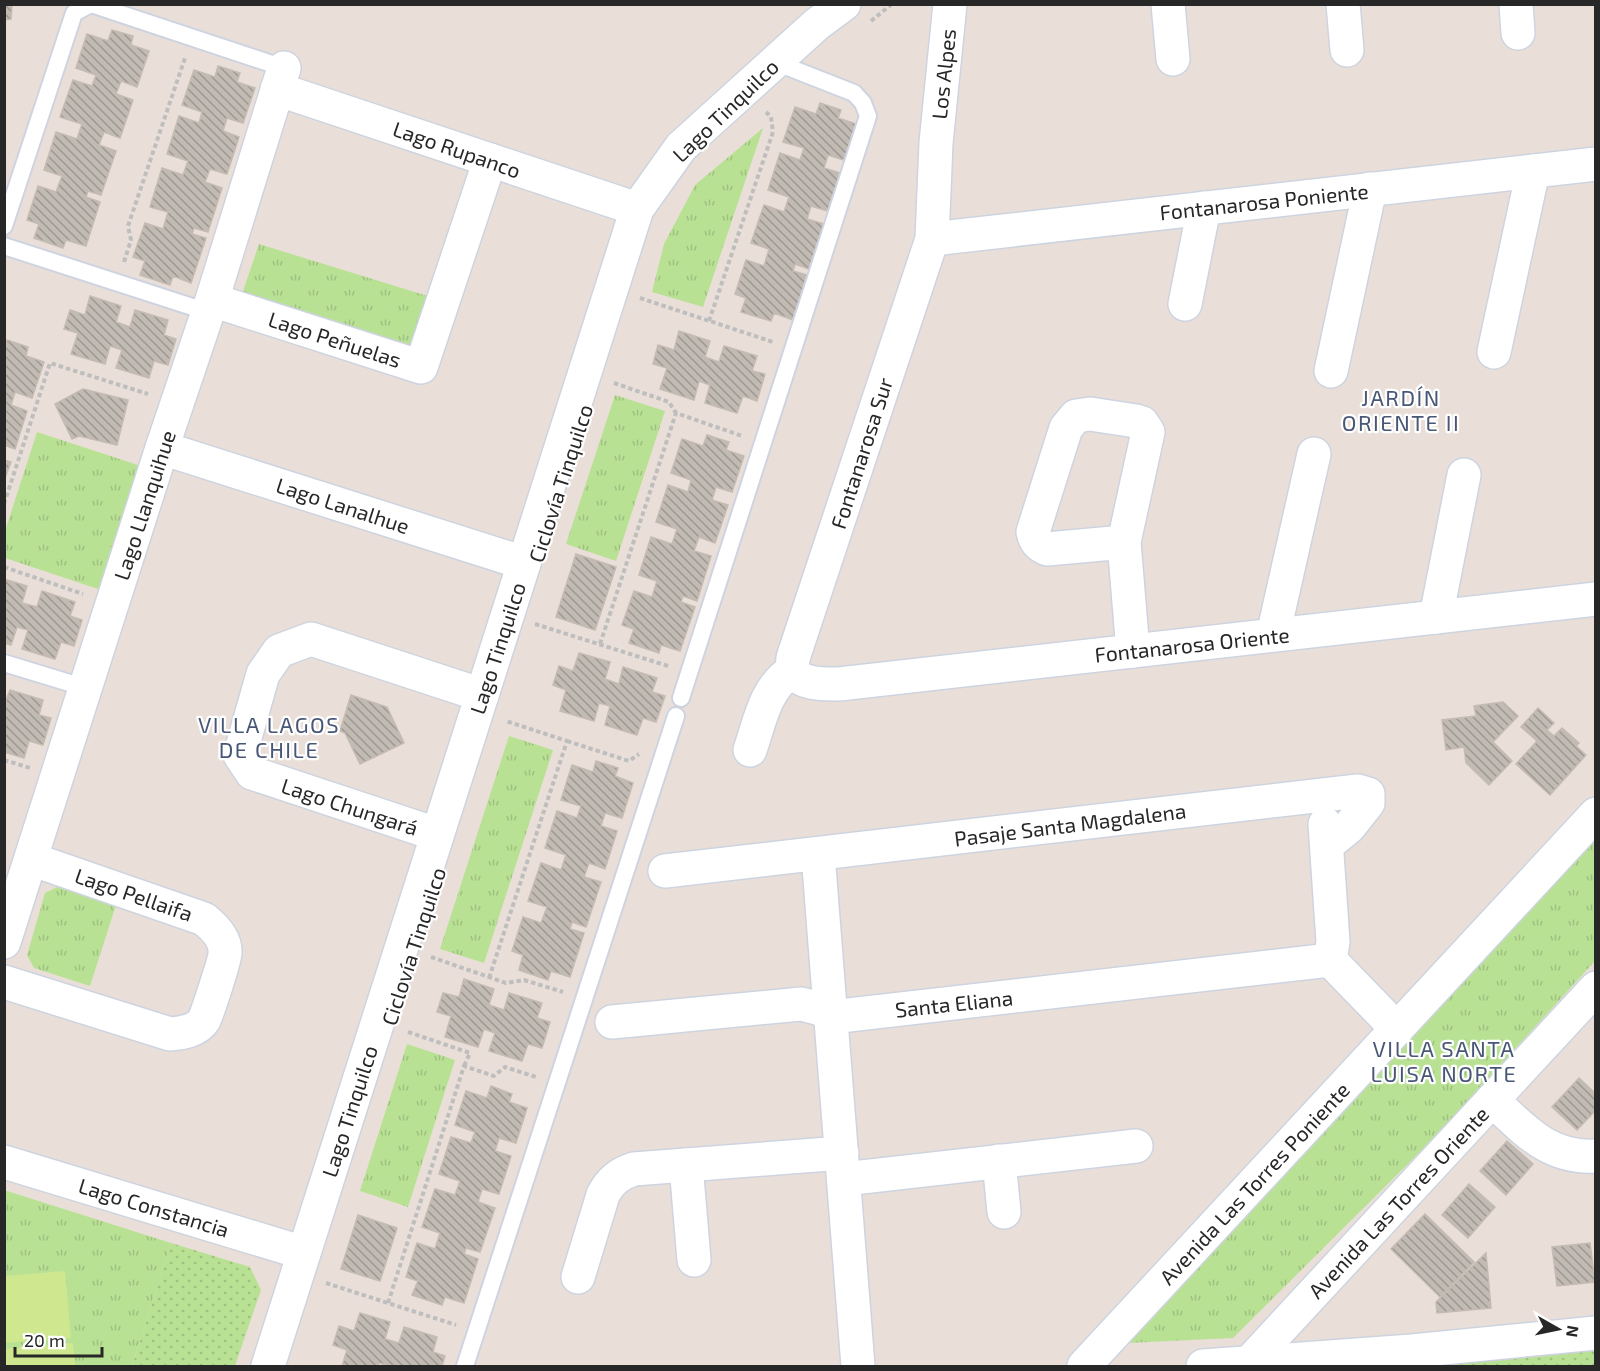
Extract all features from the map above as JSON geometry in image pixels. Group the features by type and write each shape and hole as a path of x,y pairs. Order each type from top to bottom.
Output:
{"street":[{"name":"Los Alpes","path":"936,143 950,4"},
{"path":"1168,4 1173,59"},
{"path":"1343,4 1347,50"},
{"name":"Lago Tinquilco","path":"269,1366 436,834 637,209 681,147 817,24 856,14"},
{"name":"Lago Rupanco","path":"280,78 490,160 637,209"},
{"name":"Lago Llanquihue","path":"4,942 162,448 210,306 280,78"},
{"name":"Fontanarosa Sur","path":"792,671 791,664 801,632 932,239 936,143"},
{"name":"Lago Peñuelas","path":"210,306 421,367 490,160"},
{"name":"Fontanarosa Poniente","path":"932,239 1596,164"},
{"path":"1494,352 1533,171"},
{"path":"1331,371 1370,189"},
{"path":"1185,304 1204,208"},
{"path":"1124,542 1047,549 1037,543 1034,537 1033,531 1066,428 1076,416 1090,414 1136,421 1142,423 1148,432 1124,542 1133,651"},
{"name":"Lago Lanalhue","path":"162,448 525,563"},
{"path":"1273,635 1314,454"},
{"path":"1436,617 1464,475"},
{"name":"Fontanarosa Oriente","path":"792,671 800,679 810,682 839,684 1596,599"},
{"name":"Lago Chungará","path":"436,834 252,773 240,755 263,674 279,651 311,639 480,703"},
{"path":"750,750 768,697 778,681 792,671"},
{"name":"Pasaje Santa Magdalena","path":"665,872 1364,792 1369,798 1368,803 1341,836 1326,845"},
{"path":"1323,795 1333,942 1330,960 1397,1029"},
{"name":"Avenida Las Torres Poniente","path":"1084,1366 1596,814"},
{"path":"818,854 858,1366"},
{"name":"Lago Pellaifa","path":"4,982 170,1034 180,1034 189,1031 204,1020 225,953 222,940 214,927 204,919 31,859"},
{"name":"Santa Eliana","path":"831,1017 1330,960"},
{"name":"Avenida Las Torres Oriente","path":"1248,1365 1596,988"},
{"path":"612,1022 801,1004 821,1009 831,1017"},
{"path":"1492,1100 1551,1149 1577,1156 1596,1156"},
{"path":"578,1277 608,1186 624,1172 634,1169 686,1165 843,1166 999,1161 1136,1146"},
{"path":"999,1161 1004,1212"},
{"name":"Lago Constancia","path":"4,1162 300,1263"},
{"path":"686,1165 694,1260"},
{"path":"1203,1366 1248,1365 1596,1333"}],"lane":[{"path":"4,226 74,13 91,4 191,38 280,78"},
{"path":"681,698 868,116 863,103 854,93 775,62"},
{"path":"4,246 117,283 210,306"},
{"path":"4,663 86,688"},
{"path":"465,1366 676,716"}],"path":[{"path":"856,14 892,4"},
{"path":"117,283 131,240 128,226 191,38"},
{"path":"709,321 773,132 771,117 764,109 759,114"},
{"path":"612,289 793,349"},
{"path":"4,504 50,363 177,403"},
{"path":"584,373 669,402 676,413 763,443"},
{"path":"600,644 676,413"},
{"path":"4,567 112,604"},
{"path":"508,615 689,672"},
{"path":"480,703 567,741 628,761 647,750 663,755"},
{"path":"489,978 567,741"},
{"path":"401,947 506,983 524,980 584,998"},
{"path":"377,1022 470,1053 388,1303"},
{"path":"464,1066 494,1076 505,1067 557,1083"},
{"path":"300,1263 388,1303 476,1331"}],"green space":[{"path":"763,128 703,307 652,292 664,244 695,185"},
{"path":"259,244 431,297 415,348 242,294"},
{"path":"615,395 665,411 616,561 566,544"},
{"path":"37,432 141,466 101,590 5,558 5,531"},
{"path":"509,736 553,750 484,963 440,949"},
{"path":"1595,839 1595,961 1433,1139 1233,1338 1128,1343"},
{"path":"57,887 116,905 90,986 34,968 27,955 45,893"},
{"path":"407,1044 455,1060 408,1207 360,1191"},
{"path":"4,1190 171,1243 132,1366 5,1366"},
{"path":"171,1243 250,1267 261,1290 235,1366 132,1366"},
{"path":"65,1271 71,1338 5,1343 5,1276"},
{"path":"73,1343 75,1366 5,1366 5,1349"},
{"path":"1595,1350 1595,1366 1418,1366"}],"building":[{"path":"4,4 12,4 11,19 4,20"},
{"path":"112,30 133,36 131,45 149,51 137,87 121,81 116,94 133,100 120,138 104,132 99,145 116,151 101,195 88,191 86,197 100,202 86,246 66,240 63,248 34,238 39,224 27,220 38,186 56,192 62,176 44,170 56,132 77,139 82,124 60,117 73,80 92,86 96,75 76,68 87,34 108,41"},
{"path":"218,66 240,73 237,82 255,88 243,123 227,118 223,131 239,137 227,174 210,169 205,182 222,188 208,232 194,228 192,234 206,238 191,283 173,276 170,285 140,275 145,261 133,257 145,223 163,229 168,212 150,207 162,168 183,175 188,161 167,154 179,116 199,123 202,112 182,105 194,70 215,77"},
{"path":"820,103 841,110 838,118 856,124 844,160 828,155 824,168 840,173 828,211 811,206 807,219 824,224 809,269 795,264 793,271 807,275 793,320 774,313 771,321 741,312 746,298 735,294 746,260 764,266 769,249 751,243 764,205 784,212 789,197 768,190 780,153 800,160 804,148 783,142 795,107 816,114"},
{"path":"90,296 121,306 116,322 130,327 135,310 168,320 164,335 176,339 168,365 154,361 149,378 116,368 122,350 110,346 105,364 71,354 78,333 64,329 70,310 85,315"},
{"path":"679,331 710,341 705,357 719,362 724,346 757,356 752,371 765,374 757,401 743,396 737,413 705,403 710,385 699,381 694,400 660,389 667,368 653,364 658,345 674,350"},
{"path":"7,340 28,347 26,356 44,362 32,398 15,392 11,405 27,411 15,449 4,445 4,347"},
{"path":"83,389 128,400 117,445 79,436 72,439 55,404"},
{"path":"707,435 729,442 726,450 744,456 732,492 716,487 712,500 728,505 715,543 699,537 694,551 711,556 697,601 683,596 681,602 695,607 680,651 661,645 659,653 629,643 634,629 622,625 634,591 652,597 657,581 639,575 651,537 672,544 677,529 656,522 668,485 688,492 691,480 671,473 682,439 703,446"},
{"path":"4,460 11,462 4,481"},
{"path":"576,554 616,567 595,630 556,617"},
{"path":"4,579 27,586 22,603 37,607 42,591 75,602 70,616 82,620 74,646 61,642 55,659 22,649 28,630 17,627 11,645 4,643"},
{"path":"579,653 610,662 605,679 619,684 623,667 657,678 652,692 665,696 656,722 643,718 637,735 605,725 610,706 599,703 594,721 560,711 566,690 553,685 559,666 573,671"},
{"path":"10,690 43,700 39,715 51,718 43,745 29,741 24,758 4,752 4,706"},
{"path":"351,695 387,707 404,743 360,764 345,733 340,731"},
{"path":"1503,702 1518,716 1493,742 1512,761 1489,785 1466,763 1464,747 1446,750 1442,720 1476,716 1474,706"},
{"path":"1538,708 1554,723 1547,730 1554,736 1562,728 1579,743 1576,746 1586,755 1550,795 1516,764 1537,741 1521,727"},
{"path":"596,761 618,768 615,776 633,783 622,818 605,813 601,826 617,831 605,869 589,863 584,877 601,882 586,927 572,922 570,929 584,933 570,977 551,971 548,980 519,970 523,955 512,951 523,917 541,923 547,907 528,901 541,863 561,870 566,855 545,848 557,811 577,818 581,806 561,800 572,765 593,772"},
{"path":"464,979 494,989 489,1005 504,1010 509,993 542,1003 537,1018 550,1022 542,1048 528,1044 522,1061 489,1051 495,1033 484,1029 478,1047 445,1037 451,1016 437,1012 443,993 459,997"},
{"path":"1579,1078 1596,1094 1596,1110 1577,1130 1552,1107"},
{"path":"491,1086 512,1094 509,1102 527,1108 516,1143 499,1138 495,1151 511,1156 499,1194 482,1189 478,1202 495,1208 480,1252 466,1248 464,1254 478,1259 464,1303 445,1297 442,1305 412,1295 418,1281 406,1277 417,1243 435,1249 440,1233 422,1227 435,1189 455,1195 460,1181 439,1174 451,1137 471,1143 475,1132 455,1125 466,1091 487,1098"},
{"path":"1507,1141 1533,1164 1506,1195 1480,1171"},
{"path":"1469,1184 1495,1207 1468,1238 1442,1215"},
{"path":"1425,1214 1474,1262 1440,1297 1391,1249"},
{"path":"358,1215 397,1228 380,1281 341,1269"},
{"path":"1590,1243 1595,1282 1557,1286 1552,1247"},
{"path":"1486,1253 1491,1308 1437,1313 1436,1302"},
{"path":"360,1313 390,1322 385,1339 399,1343 404,1327 437,1337 433,1352 445,1356 442,1366 390,1366 379,1363 378,1366 342,1366 347,1350 333,1345 339,1326 354,1331"}],"district":[{"name":"JARDÍN ORIENTE II","path":"1401,410"},
{"name":"VILLA LAGOS DE CHILE","path":"269,736"},
{"name":"VILLA SANTA LUISA NORTE","path":"1444,1060"}]}
